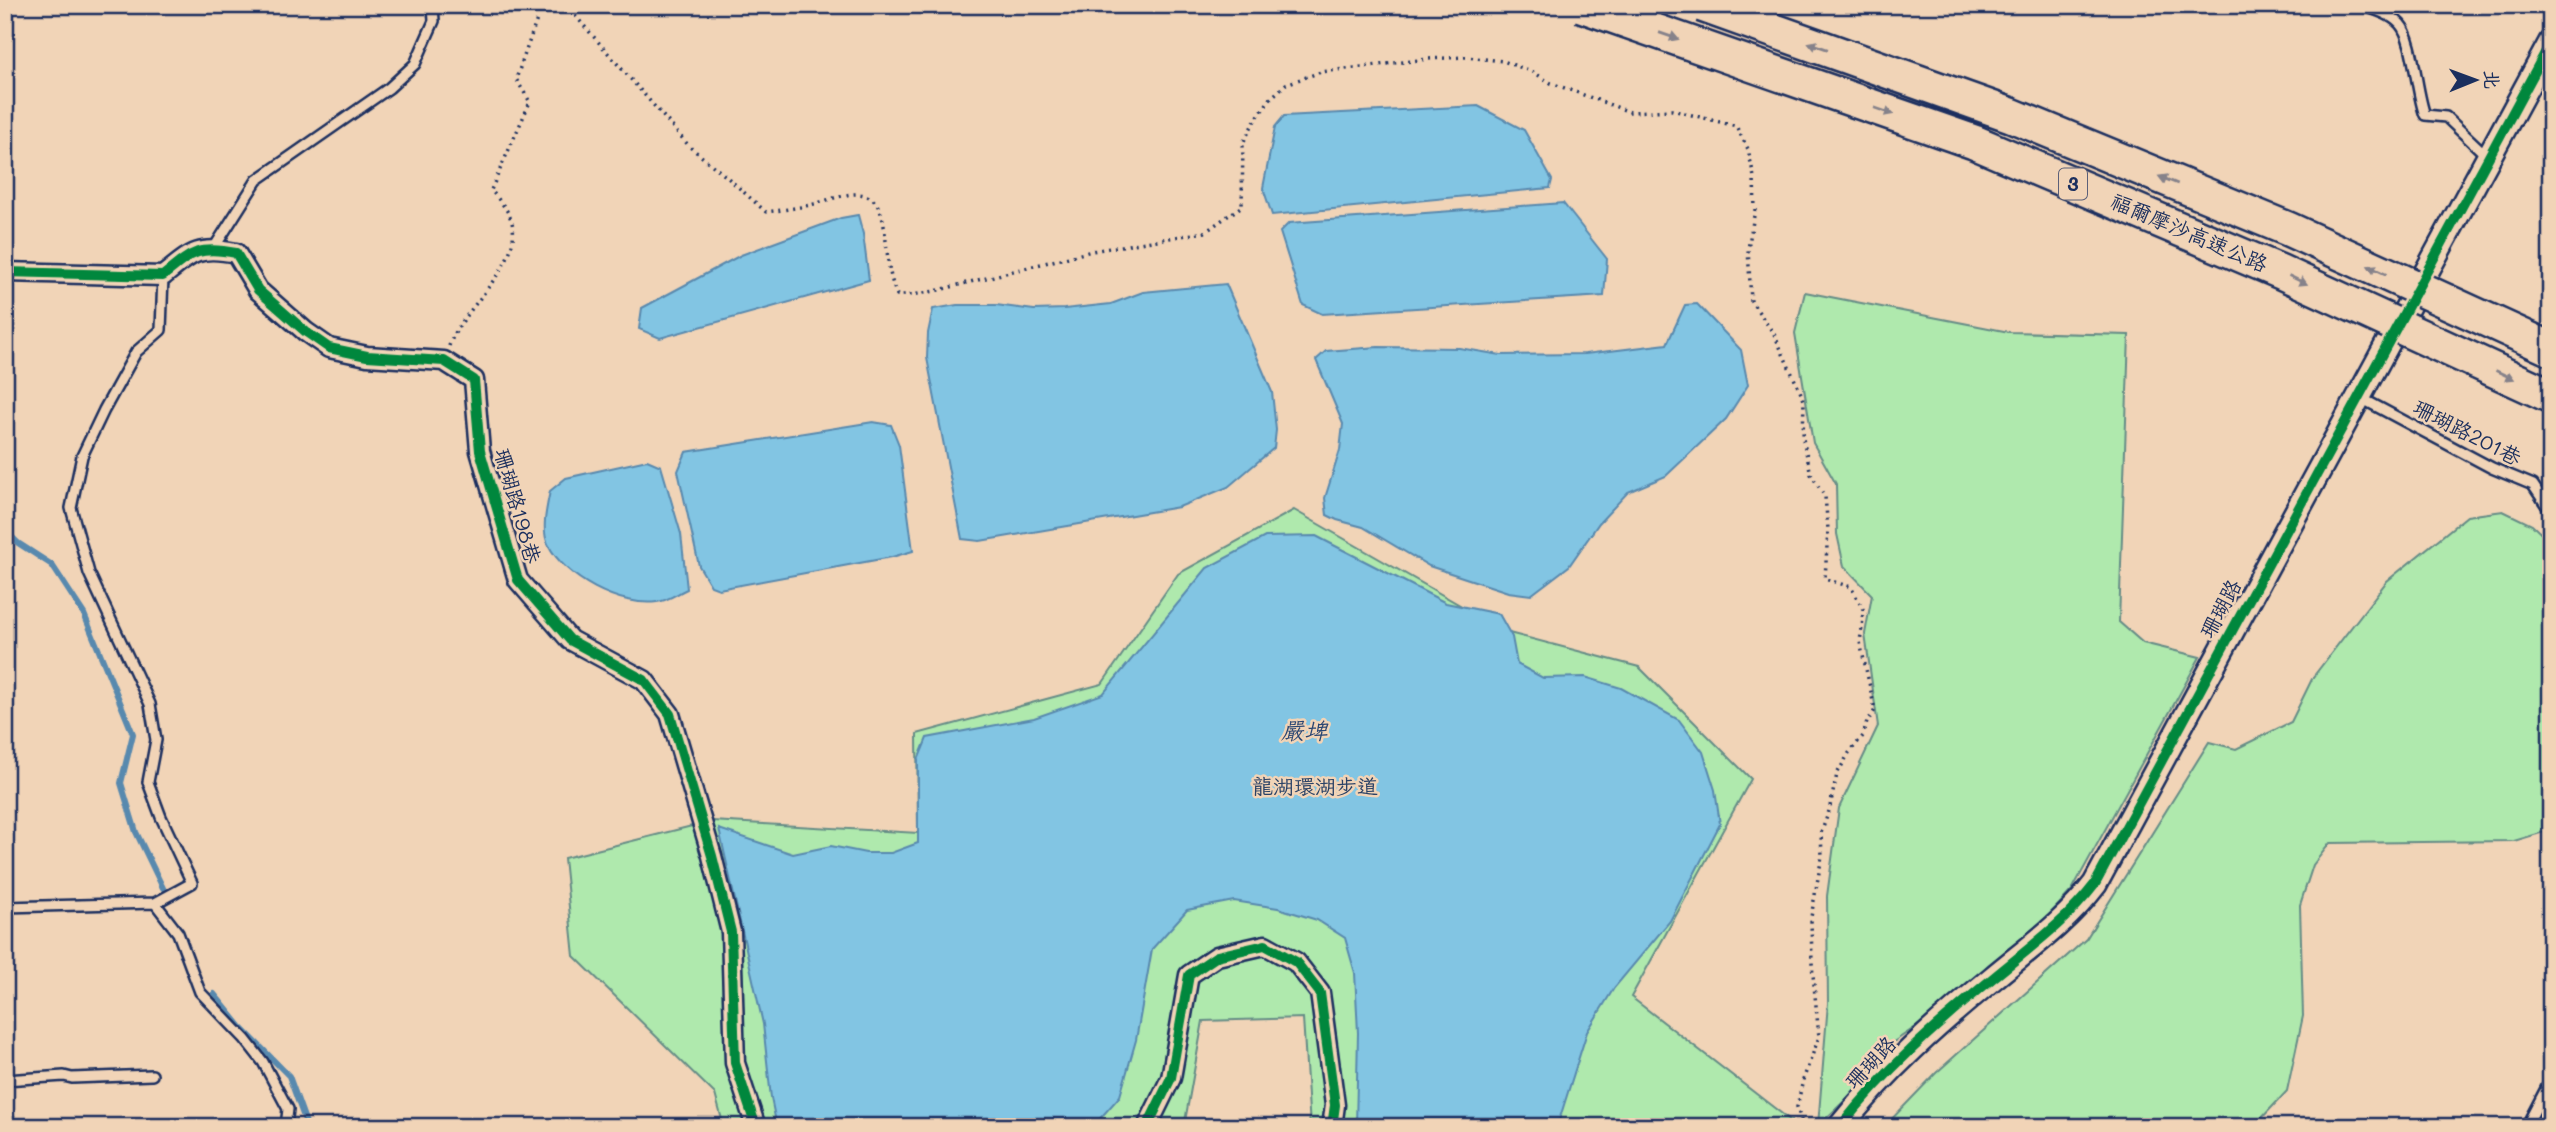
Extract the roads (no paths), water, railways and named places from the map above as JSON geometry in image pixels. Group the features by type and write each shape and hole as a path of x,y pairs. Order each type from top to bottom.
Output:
{"highway":[{"name":"福爾摩沙高速公路","path":"1581,5 1975,142 2281,272 2551,396"},
{"name":"福爾摩沙高速公路","path":"1702,5 2011,114 2288,229 2551,349"}],"street":[{"name":"珊瑚路","path":"1840,1127 1868,1091 1907,1052 2063,921 2095,884 2551,41"},
{"path":"5,272 163,276 188,255 214,248"},
{"name":"珊瑚路198巷","path":"214,248 236,253 258,290 306,332 329,348 368,356 444,361 474,380 480,451 518,579 570,640 644,680 670,714 712,856 731,932 735,1063 756,1127"},
{"path":"1147,1127 1171,1078 1189,975 1217,956 1265,945 1296,962 1320,993 1335,1105 1332,1127"}],"lane":[{"path":"214,248 257,180 389,88 415,64 434,21 433,5"},
{"path":"2359,5 2375,9 2400,24 2410,46 2419,100 2426,116 2446,117 2488,157"},
{"path":"5,907 155,903 191,883 148,782 156,740 150,704 89,573 71,508 82,456 104,410 136,352 161,331 163,276"},
{"name":"珊瑚路201巷","path":"2357,396 2492,468 2533,485 2551,512"},
{"path":"155,903 177,933 200,992 263,1062 288,1110 286,1127"},
{"path":"5,1080 152,1075"},
{"path":"2526,1127 2551,1079"}],"water":[{"path":"1478,106 1524,130 1552,180 1550,188 1272,215 1263,188 1275,127 1284,116"},
{"path":"1563,203 1607,259 1604,296 1322,314 1303,305 1280,232 1289,223"},
{"path":"858,215 869,280 660,338 639,329 642,308 741,255 841,218"},
{"path":"1226,284 1272,392 1276,430 1274,448 1228,487 1179,507 980,541 962,539 927,358 933,309 957,305 996,305 1034,310 1064,309 1111,304 1143,292"},
{"path":"1697,304 1741,350 1748,385 1726,419 1666,476 1628,492 1599,523 1569,566 1531,595 1508,592 1429,566 1363,527 1327,515 1325,498 1340,450 1343,424 1316,360 1326,351 1378,347 1459,348 1501,355 1585,354 1667,344 1685,305"},
{"path":"873,422 891,425 899,445 913,551 719,589 711,586 699,566 678,471 686,452"},
{"path":"647,460 661,466 681,534 687,589 669,599 642,602 610,595 580,579 556,556 548,544 545,525 550,491 566,478"},
{"name":"嚴埤","path":"1316,536 1446,603 1499,614 1512,637 1517,664 1543,678 1585,677 1621,688 1679,720 1703,752 1715,790 1720,824 1670,921 1614,988 1587,1032 1557,1127 1356,1127 1358,1033 1355,973 1345,938 1317,920 1278,908 1234,901 1187,910 1152,949 1136,1040 1120,1096 1096,1123 1081,1127 777,1127 763,1024 719,829 793,854 831,846 866,853 891,853 918,843 918,760 927,738 1034,718 1103,694 1207,568 1265,537"}],"waterway":[{"path":"5,530 18,543 52,565 84,614 133,734 121,783 136,832 163,888"},
{"path":"214,994 240,1026 289,1076 306,1123 305,1127"}],"park label":[{"name":"龍湖環湖步道","path":"1315,787"}]}
